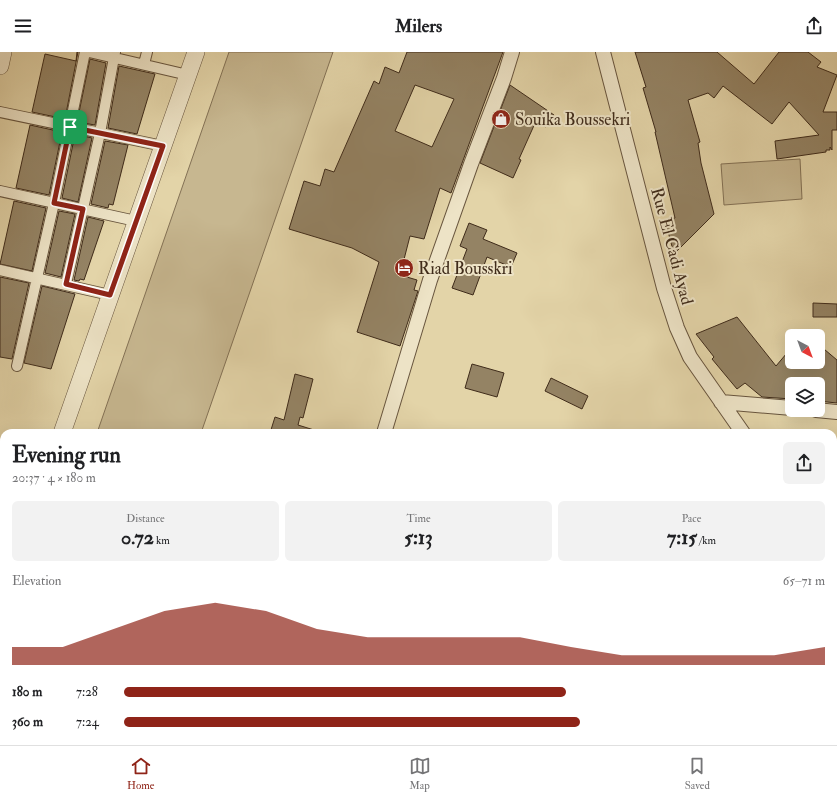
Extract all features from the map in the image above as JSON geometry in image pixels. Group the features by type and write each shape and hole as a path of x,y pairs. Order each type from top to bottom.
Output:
{"street":[{"path":"0,66 3,52"},
{"path":"17,366 54,203 85,52"},
{"path":"90,52 114,55 188,75"},
{"path":"144,64 146,52"},
{"path":"63,429 196,52"},
{"path":"385,429 430,280 512,52"},
{"name":"Rue El Cadi Ayad","path":"603,52 664,288 677,328 690,357 740,429"},
{"path":"66,284 100,133 114,55"},
{"path":"0,112 163,146"},
{"path":"0,191 136,221"},
{"path":"0,270 110,295"},
{"path":"722,402 785,407"},
{"path":"825,411 837,412"}],"shaded area":[{"path":"229,52 333,52 202,429 98,429"},
{"path":"800,159 802,199 724,205 721,164"}],"building":[{"path":"78,52 65,119 32,112 45,54 76,61"},
{"path":"407,52 503,52 451,193 440,188 424,239 410,236 400,275 417,280 414,290 418,291 400,346 357,332 379,262 352,248 289,229 304,181 320,186 325,169 334,172 374,81 379,84 385,67 399,73","holes":["415,85 454,99 432,147 395,131"]},
{"path":"635,52 717,52 754,84 779,52 808,52 821,62 817,67 837,75 823,112 837,112 837,130 832,130 832,150 830,147 830,150 826,150 826,152 777,159 775,141 819,135 789,102 772,124 723,86 714,98 708,93 688,100 700,142 698,143 701,163 714,214 674,254 665,220 675,218 656,132 643,88 646,87"},
{"path":"90,59 106,63 95,125 77,122"},
{"path":"119,66 155,74 137,134 108,128"},
{"path":"510,85 554,115 546,127 536,121 519,159 521,160 513,178 480,163"},
{"path":"30,125 62,132 49,195 16,188"},
{"path":"75,134 92,138 78,202 62,198"},
{"path":"105,141 128,145 113,205 109,204 108,208 91,204"},
{"path":"14,201 46,208 32,271 0,264"},
{"path":"59,211 75,214 61,277 45,273"},
{"path":"88,217 104,221 84,280 80,279 79,281 74,280"},
{"path":"469,223 487,230 483,239 517,253 511,267 487,257 473,295 452,288 467,249 460,246"},
{"path":"0,277 29,283 12,359 0,357"},
{"path":"42,286 75,294 51,369 24,363"},
{"path":"813,303 837,304 837,317 813,317"},
{"path":"737,317 776,366 785,355 785,369 825,369 825,350 837,360 837,403 825,402 825,377 785,377 785,399 762,397 745,383 737,389 712,359 714,357 696,334"},
{"path":"472,364 504,373 497,397 465,388"},
{"path":"295,374 313,379 303,418 300,417 298,425 311,429 271,429 275,417 284,420"},
{"path":"551,378 588,396 582,409 545,391"}],"place":[{"name":"Souika Boussekri","path":"501,119"},
{"name":"Riad Bousskri","path":"404,268"}],"route":[{"path":"70,127 163,146 110,295 66,284 83,209 54,203 70,127"}]}
